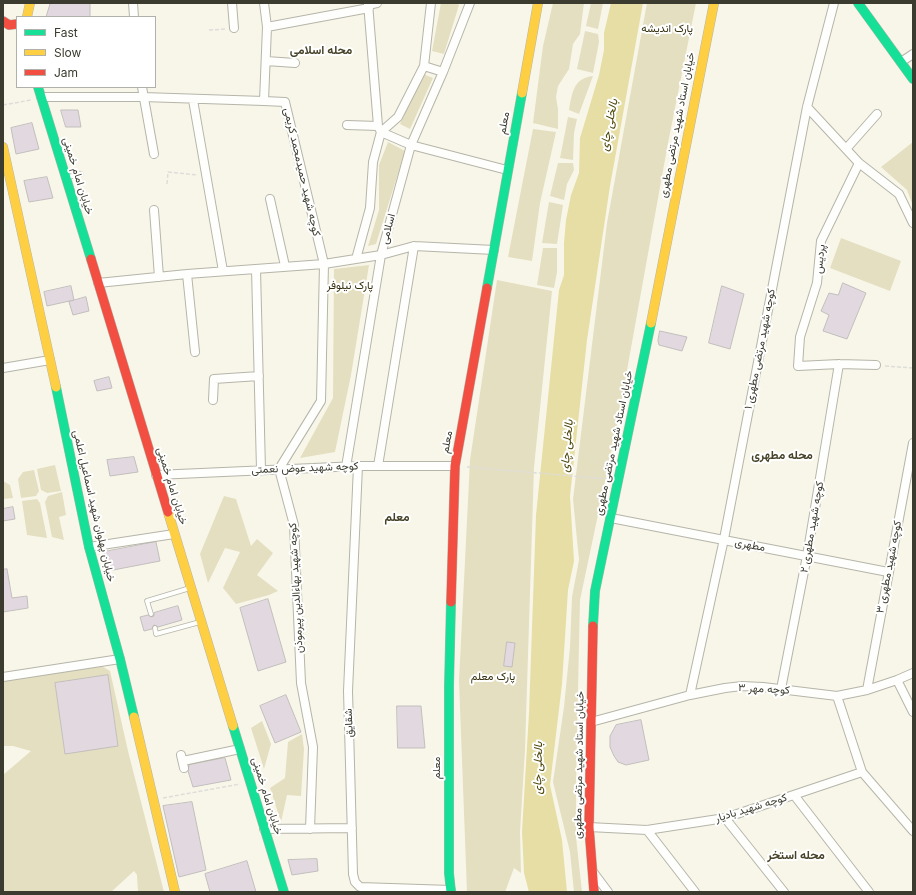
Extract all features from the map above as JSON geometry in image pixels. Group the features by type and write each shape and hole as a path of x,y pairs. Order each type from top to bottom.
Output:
{"main road":[{"path":"27,16 30,3"},
{"name":"معلم","path":"451,891 449,873 449,686 455,466 538,3"},
{"name":"خیابان استاد شهید مرتضی مطهری","path":"594,892 589,827 594,591 619,480 714,3"},
{"path":"861,4 913,79"},
{"path":"3,21 9,24 16,24"},
{"name":"خیابان امام خمینی","path":"38,88 284,892"},
{"name":"خیابان پهلوان شهید اسماعیل اعلمی","path":"3,147 89,547 120,659 175,892"}],"street":[{"path":"133,3 134,16"},
{"path":"232,3 234,28"},
{"path":"41,97 102,94 193,100 264,101 267,27 264,3"},
{"path":"267,27 378,3"},
{"path":"380,129 398,116 424,66 431,3"},
{"name":"اسلامی","path":"346,467 381,255 411,145 443,72 470,3"},
{"name":"کوچه شهید مرتضی مطهری ۱","path":"690,695 724,539 807,107 834,3"},
{"path":"356,259 370,208 373,162 380,129 368,5"},
{"path":"901,62 913,54"},
{"path":"266,61 295,63"},
{"path":"424,66 443,72"},
{"path":"142,88 154,154"},
{"path":"193,100 223,271"},
{"name":"کوچه شهید حمیدمحمد کریمی","path":"264,101 285,102 324,264"},
{"path":"807,107 859,163 899,194 913,223"},
{"path":"846,149 877,114"},
{"path":"347,125 380,129 411,145 507,170"},
{"name":"پردیس","path":"859,163 821,240 817,283 800,337 798,366 839,364 876,366"},
{"path":"270,199 285,266"},
{"path":"154,210 159,277"},
{"path":"378,466 414,246"},
{"path":"98,283 187,274 324,264 381,255 414,246 494,250"},
{"path":"279,469 321,401 324,264"},
{"path":"256,269 261,470"},
{"path":"187,274 196,352"},
{"path":"3,368 50,360"},
{"name":"کوچه شهید مطهری ۲","path":"781,688 807,556 839,364"},
{"path":"213,400 214,379 259,376"},
{"name":"کوچه شهید مطهری ۳","path":"867,690 913,443"},
{"name":"کوچه شهید عوض نعمتی","path":"156,475 358,466 455,466"},
{"name":"شقایق","path":"358,466 348,691 353,874 355,882 360,887 451,891"},
{"name":"کوچه شهید بهاءالدین پیرموذن","path":"279,469 294,525 301,683 313,747 310,829"},
{"name":"مطهری","path":"611,518 888,572"},
{"path":"89,547 174,534"},
{"path":"3,677 120,659"},
{"name":"کوچه مهر ۳","path":"591,722 690,695 725,688 742,686 781,688 837,696 867,690 913,673"},
{"path":"897,680 913,712"},
{"path":"837,696 862,772 913,831"},
{"path":"183,761 240,749"},
{"name":"کوچه شهید بادیار","path":"589,827 647,830 725,818 862,772"},
{"path":"794,795 869,892"},
{"path":"725,818 784,892"},
{"path":"264,829 352,828"},
{"path":"647,830 695,892"},
{"path":"592,872 608,892"}],"lane":[{"path":"65,177 81,174"},
{"path":"151,614 147,601 191,588"},
{"path":"155,628 156,634 201,622"}],"path":[{"path":"209,30 234,28"},
{"path":"3,105 26,102"},
{"path":"167,184 168,172 206,175"},
{"path":"876,366 913,368"},
{"path":"455,466 619,480"},
{"path":"154,800 250,782"}],"green space":[{"path":"441,3 456,3 459,5 444,54 432,51"},
{"path":"553,3 584,3 580,34 573,44 569,69 558,86 556,97 558,109 558,129 533,123 543,46"},
{"path":"591,3 603,3 598,29 586,26"},
{"name":"پارک اندیشه","path":"647,3 696,3 668,143 618,420 580,600 576,837 582,892 574,892 570,852 553,782 564,707 570,647 572,597 579,560 573,499 607,223"},
{"path":"585,31 598,34 599,42 593,73 577,69"},
{"path":"423,74 433,78 410,129 400,124"},
{"path":"593,76 579,114 569,110 577,83 586,77"},
{"path":"568,117 577,119 574,133 573,160 560,158"},
{"path":"533,129 556,132 540,203 532,261 508,257"},
{"name":"پارک نیلوفر","path":"388,142 405,151 376,244 368,246 379,210 379,165"},
{"path":"913,142 913,206 907,190 881,167"},
{"path":"558,163 573,163 574,170 567,184 564,200 550,196"},
{"path":"549,202 563,205 557,244 542,243"},
{"path":"841,238 901,261 890,291 830,268"},
{"path":"543,248 557,248 557,272 554,288 537,285"},
{"name":"پارک نیلوفر","path":"369,265 351,375 335,452 300,458 333,398 334,269"},
{"name":"پارک معلم","path":"497,280 552,291 534,467 525,749 520,832 521,873 514,868 505,892 467,892 459,681 470,460"},
{"path":"55,465 61,491 47,493 41,490 37,469"},
{"path":"34,470 39,491 36,496 21,498 18,479 23,472"},
{"path":"3,481 10,485 13,498 3,499"},
{"path":"62,492 66,515 59,517 64,540 52,537 45,502 48,496"},
{"path":"224,496 236,499 251,546 257,539 273,553 257,575 278,591 236,604 223,588 240,552 225,548 208,583 200,554"},
{"path":"37,499 40,503 47,538 27,535 22,501"},
{"path":"100,665 110,671 128,751 164,892 138,892 137,875 134,871 111,892 3,892 3,775 31,751 13,746 3,746 3,681","holes":["108,676 118,745 65,753 55,683"]},
{"path":"262,721 271,744 264,769 251,728"},
{"path":"302,734 304,749 301,796 287,795 281,822 270,788 285,778 288,742"}],"water":[{"name":"بالخلی چای","path":"611,3 643,3 610,186 587,340 570,496 574,561 568,590 562,684 550,785 562,840 567,892 529,892 524,873 522,832 529,713 536,515 559,290 564,275 566,220 571,195 579,173 580,138 599,75 604,50 604,33"}],"building":[{"path":"90,3 90,16 46,16 50,4"},
{"path":"61,110 78,110 81,127 66,127"},
{"path":"32,123 39,149 16,154 11,128"},
{"path":"47,177 53,198 29,202 24,181"},
{"path":"843,283 866,293 847,339 823,331 829,315 821,311 829,293 838,295"},
{"path":"71,286 74,300 47,306 44,292"},
{"path":"722,286 744,294 730,349 709,343"},
{"path":"86,297 89,311 73,315 69,302"},
{"path":"660,331 687,337 682,351 659,345 658,341"},
{"path":"109,377 112,388 97,391 94,381"},
{"path":"134,457 138,472 110,476 107,460"},
{"path":"13,507 15,519 3,521 3,509"},
{"path":"156,542 160,561 108,571 104,552"},
{"path":"7,569 12,598 27,596 28,608 3,612 3,570"},
{"path":"268,599 286,662 258,671 240,608"},
{"path":"178,606 182,620 158,627 154,625 152,629 144,631 140,617 148,615 152,617 154,616 154,613"},
{"path":"507,642 515,643 512,667 504,666"},
{"path":"108,675 118,746 65,754 55,683"},
{"path":"286,695 301,732 275,743 260,706"},
{"path":"397,706 421,706 425,748 398,748"},
{"path":"641,720 649,760 626,765 618,762 610,747 610,736 616,725"},
{"path":"225,758 231,780 193,787 188,771 189,765"},
{"path":"192,802 206,870 179,877 163,806"},
{"path":"317,859 318,871 292,875 288,860"},
{"path":"247,861 256,892 210,892 205,874"}],"traffic: fast":[{"path":"858,3 913,79"},
{"path":"38,88 91,259"},
{"path":"487,288 522,93"},
{"path":"593,626 595,591 651,323"},
{"path":"56,387 89,547 120,659 134,717"},
{"path":"451,602 449,686 449,873 451,892"},
{"path":"233,726 284,892"}],"traffic: slow":[{"path":"27,16 30,3"},
{"path":"522,93 538,3"},
{"path":"651,323 714,3"},
{"path":"3,147 56,387"},
{"path":"168,512 233,726"},
{"path":"134,717 175,892"}],"traffic: jam":[{"path":"3,21 9,25 16,24"},
{"path":"91,259 168,512"},
{"path":"451,602 455,466 487,288"},
{"path":"593,626 589,827 594,892"}],"district":[{"name":"محله اسلامی","path":"321,50"},
{"name":"محله مطهری","path":"782,455"},
{"name":"معلم","path":"397,517"},
{"name":"محله استخر","path":"796,855"}]}
